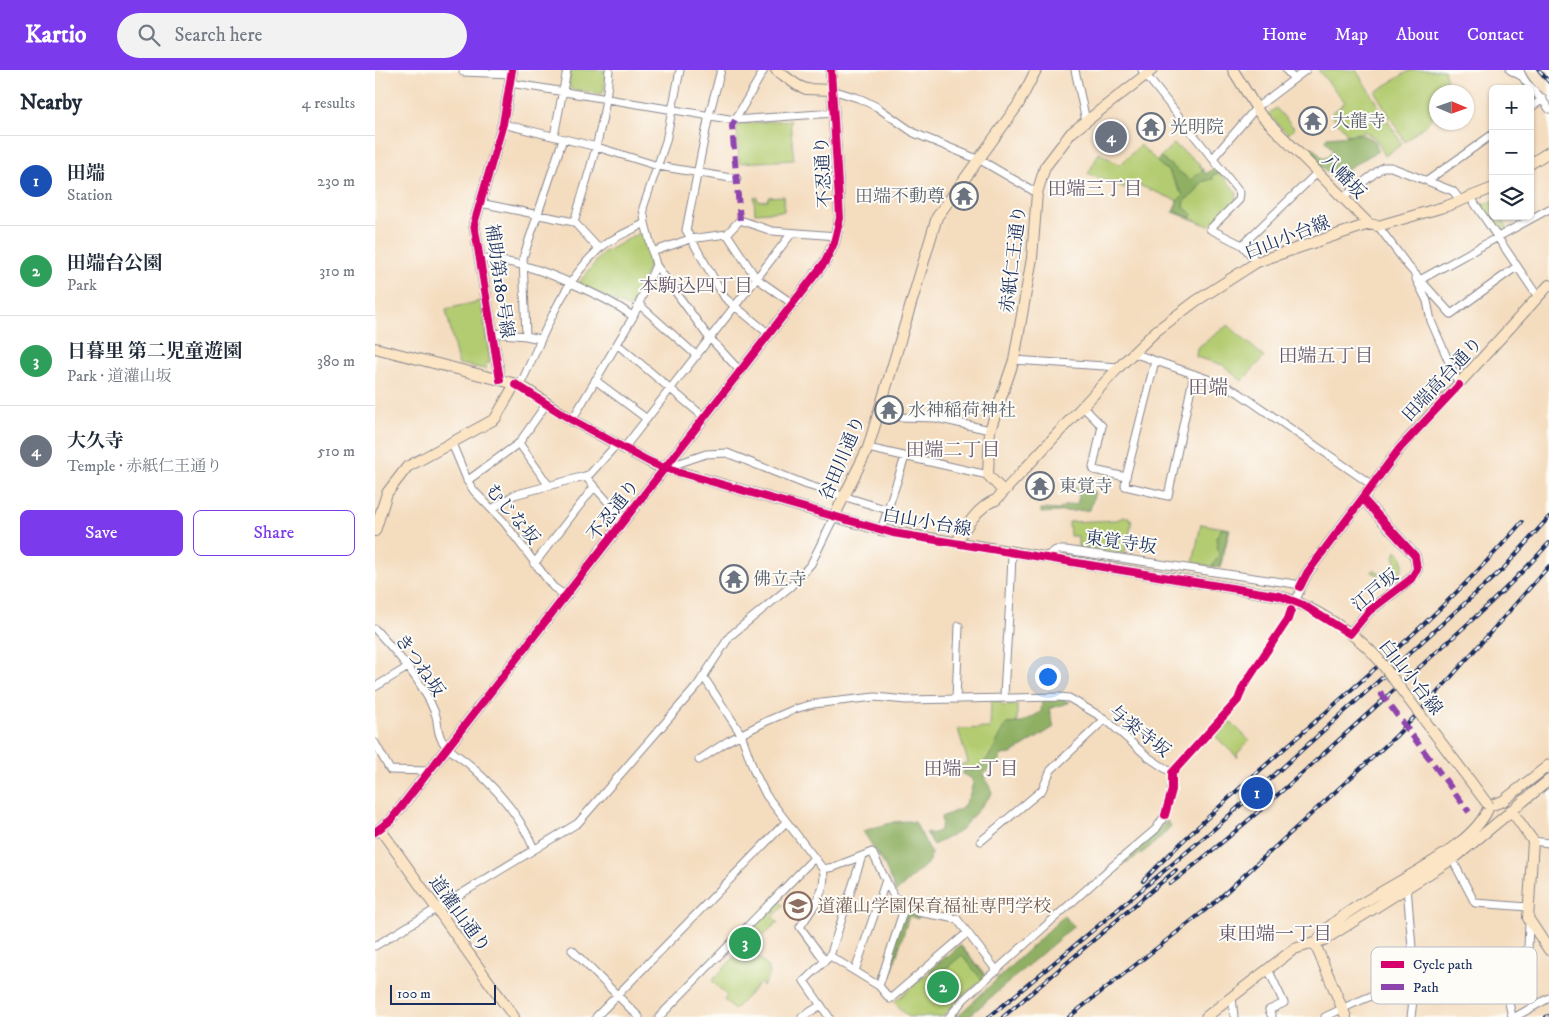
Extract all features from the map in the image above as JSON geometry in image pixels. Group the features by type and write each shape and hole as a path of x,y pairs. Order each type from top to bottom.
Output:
{"main road":[{"path":"776,70 806,89 832,90"},
{"name":"不忍通り","path":"377,831 387,825 825,262 837,236 840,218 831,70"},
{"name":"谷田川通り","path":"834,517 868,448 933,228 944,206 1018,105 1036,70"},
{"name":"八幡坂","path":"1233,70 1260,114 1373,225"},
{"name":"赤紙仁王通り","path":"988,475 990,430 1014,360 1032,258 1037,193 1050,158 1071,133 1147,72"},
{"name":"補助第180号線","path":"500,380 474,224 503,124 511,76"},
{"path":"1534,161 1549,152"},
{"name":"白山小台線","path":"956,543 972,520 989,502 995,500 1133,353 1166,323 1257,262 1302,245 1466,199 1489,190"},
{"name":"田端高台通り","path":"1300,589 1307,573 1400,448 1549,285"},
{"name":"白山小台線","path":"375,348 518,384 572,420 664,468 881,530 1012,551 1052,553 1280,596 1297,602 1350,634 1369,648 1489,806"},
{"path":"375,531 387,493 407,467 499,416 518,384"},
{"path":"988,475 1003,491"},
{"name":"江戸坂","path":"1350,634 1369,611 1411,579 1417,570 1415,556 1363,499"},
{"path":"1315,944 1328,927 1357,906 1458,844 1479,824 1489,806 1503,801 1549,765"},
{"path":"1206,1017 1294,949 1315,944 1334,935 1407,886 1452,859 1549,780"},
{"path":"1511,810 1533,842 1528,907 1529,922 1549,950"},
{"name":"道灌山通り","path":"377,831 514,1017"},
{"path":"1315,944 1344,1013"}],"street":[{"path":"554,136 567,70"},
{"path":"574,222 597,147 607,100 609,70"},
{"path":"680,70 658,166 643,208 645,223 655,265 710,339 741,371"},
{"path":"721,70 709,115 686,230 725,298 769,334"},
{"path":"735,120 764,70"},
{"path":"1075,70 1086,121"},
{"path":"1286,70 1293,79"},
{"path":"1213,158 1256,108 1307,70"},
{"path":"1510,70 1521,73 1549,109"},
{"path":"463,72 511,76 564,92 735,120 834,113"},
{"path":"1147,72 1240,193 1239,200 1210,229 1243,245 1257,262"},
{"path":"832,90 861,99 877,107 913,133 978,159 1037,193"},
{"path":"1534,105 1543,99"},
{"path":"503,124 597,147 658,166 697,174 737,179"},
{"path":"1427,180 1489,137"},
{"path":"526,336 522,265 563,138"},
{"path":"1344,198 1383,167 1391,167 1453,191 1466,199 1497,238 1538,298"},
{"path":"1243,245 1318,172"},
{"path":"480,203 574,222 599,249"},
{"path":"1419,281 1549,209"},
{"path":"652,252 690,239 727,234 740,220 772,231 837,236"},
{"path":"518,384 570,284 599,249 645,223"},
{"path":"1373,225 1419,281 1451,314 1516,267"},
{"path":"492,508 514,495 590,474 621,446 647,419 792,233"},
{"path":"727,234 756,278 793,304"},
{"path":"479,258 522,265 620,307 633,317"},
{"path":"572,420 633,317 655,265"},
{"path":"1419,281 1427,301 1431,321 1459,385"},
{"path":"638,306 642,307 697,356"},
{"path":"492,333 540,339"},
{"path":"617,344 704,417"},
{"path":"1133,353 1194,374 1239,393 1372,485"},
{"path":"1014,360 1119,367"},
{"path":"1155,361 1125,486 1168,496 1194,374"},
{"path":"595,380 647,419"},
{"path":"467,481 519,443 547,403"},
{"path":"1083,407 1102,426 1093,467 1094,470 1126,477"},
{"path":"879,412 900,416 936,418 990,430"},
{"name":"むじな坂","path":"451,441 467,481 474,491 492,508 553,588 566,596"},
{"path":"519,443 549,486"},
{"path":"868,448 988,475"},
{"path":"664,468 706,454 727,454 807,485 887,510"},
{"path":"881,530 905,457"},
{"path":"585,476 624,520"},
{"path":"534,564 594,487"},
{"name":"谷田川通り","path":"375,946 578,823 649,744 703,676 730,636 791,586 811,564 834,517"},
{"path":"1004,697 1006,646 1010,622 1012,551"},
{"name":"東覚寺坂","path":"1052,553 1182,566 1300,589"},
{"path":"950,1016 964,999 1108,870 1156,830 1165,816 1171,800 1172,773 1238,700 1243,687 1288,619 1300,589"},
{"path":"956,699 959,626"},
{"name":"きつね坂","path":"375,629 408,667 436,715 437,730 447,748"},
{"path":"375,687 408,667"},
{"path":"703,676 741,734 754,771 766,795 823,869 825,876 816,904 800,927 827,959 879,986 890,999 967,933"},
{"name":"与楽寺坂","path":"699,760 741,734 795,709 823,702 875,697 906,700 1064,697 1105,719 1148,757 1172,773"},
{"path":"981,841 1042,790 1051,770 1105,719"},
{"path":"375,743 390,770 429,771"},
{"path":"447,748 472,766 505,800 523,824 534,849"},
{"path":"596,1017 786,822"},
{"path":"1533,842 1549,842"},
{"path":"823,869 834,867 872,852 894,897 905,906 917,912 957,919 997,971"},
{"path":"829,1017 805,981 827,959 862,856"},
{"path":"659,1017 814,858"},
{"path":"1452,859 1475,903 1528,907"},
{"path":"855,972 886,880"},
{"path":"1407,886 1412,947"},
{"path":"879,986 905,906"},
{"path":"1528,947 1529,922"},
{"path":"572,950 639,1017"},
{"path":"1268,969 1284,1003 1269,1010 1272,1017"},
{"path":"1232,997 1234,1017"},
{"path":"1510,1004 1513,1017 1549,998"},
{"path":"1325,1017 1344,1013 1371,1002"},
{"path":"1411,1017 1413,1004"},
{"path":"802,1017 821,1005"}],"green space":[{"path":"571,70 605,70 604,92 601,94 571,89 569,86"},
{"path":"1318,70 1356,70 1402,144 1385,156 1376,139 1365,132 1348,135 1331,114 1345,102"},
{"path":"1444,70 1448,84 1429,85 1429,121 1405,142 1375,92 1409,71"},
{"path":"1276,108 1295,129 1288,134 1268,114"},
{"path":"790,120 794,160 739,163 737,127 740,124"},
{"path":"1361,134 1375,141 1378,151 1352,166 1336,180 1307,154 1306,149 1312,147 1324,159 1333,151 1325,140 1327,137"},
{"path":"1174,144 1200,164 1203,170 1190,181 1160,157"},
{"path":"1140,145 1169,172 1181,193 1215,167 1237,193 1236,200 1209,226 1173,212 1178,201 1131,182 1128,189 1088,174 1099,153 1120,165"},
{"path":"1160,157 1190,180 1203,170 1206,174 1215,167 1221,174 1213,174 1213,179 1202,182 1194,194 1185,200 1184,208 1193,214 1191,218 1174,211 1177,201 1183,195 1169,172 1156,161"},
{"path":"784,196 784,211 755,213 754,197 757,197 758,201 768,200 768,197"},
{"path":"1489,203 1489,220 1503,220 1508,229 1502,233 1495,231 1482,209 1483,205"},
{"path":"639,233 644,235 650,262 633,306 627,307 578,284 603,253"},
{"path":"481,301 490,363 486,363 486,369 458,364 446,309"},
{"path":"1228,325 1264,357 1242,381 1223,365 1196,357 1197,348"},
{"path":"1073,486 1095,492 1090,510 1041,513 1041,509 1059,510 1064,506 1077,504 1079,496 1073,489"},
{"path":"1129,517 1132,521 1125,554 1078,547 1078,536 1070,536 1069,522 1117,520"},
{"path":"1201,524 1230,529 1220,568 1193,563"},
{"path":"1222,528 1229,530 1219,567 1212,566 1219,556 1216,538"},
{"path":"1396,550 1403,562 1398,576 1386,579 1372,572 1374,569 1382,575 1384,572 1392,572 1397,564 1394,557"},
{"path":"1042,698 1060,699 1070,702 1049,709 1054,727 1011,754 1001,755 1000,760 983,774 992,792 991,795 959,832 933,845 926,832 931,834 939,831 942,824 941,817 961,809 969,797 973,783 971,778 962,774 964,773 963,770 972,771 986,761 1007,724 1021,723 1041,712"},
{"path":"991,701 1000,701 1002,706 1017,705 1017,723 1007,724 985,761 972,771 963,770 961,765 968,762 958,729 990,728"},
{"path":"1230,721 1249,740 1237,754 1238,758 1216,737"},
{"path":"1167,821 1171,826 1149,848 1123,864"},
{"path":"894,822 915,822 931,853 930,861 896,892 884,864 863,831"},
{"path":"779,901 784,906 773,917 778,922 743,953 735,952 730,947"},
{"path":"906,908 920,914 918,919 909,916 890,977 884,975"},
{"path":"1064,916 1074,926 968,1017 957,1017"},
{"path":"960,945 986,977 982,980 962,955 940,974 931,972 931,969"},
{"path":"961,946 987,977 962,996 942,1017 908,1017 894,1002"},
{"path":"751,949 768,967 770,974 763,986 760,983 734,1010 724,1000 727,996 712,981 737,954 743,955"}],"railway":[{"path":"1539,70 1549,82"},
{"path":"989,1017 1213,830 1504,568 1549,517"},
{"path":"1143,881 1237,790 1384,661 1432,616 1522,522"},
{"path":"1170,884 1256,814 1311,765 1473,619 1549,543"},
{"path":"1069,1017 1213,904 1396,736 1429,702 1549,566"},
{"path":"1003,1017 1176,870"}],"marked path":[{"path":"735,120 732,126 740,220"},
{"path":"1380,692 1469,812"}],"cycle path":[{"path":"500,380 474,224 503,124 512,70"},
{"path":"375,832 391,820 825,262 834,243 840,218 831,70"},
{"path":"515,384 572,420 664,468 893,533 1280,596 1303,605 1350,634 1369,611 1411,579 1417,569 1415,556 1363,499"},
{"path":"1300,587 1307,573 1400,448 1459,385"},
{"path":"1165,815 1172,790 1172,773 1238,700 1243,687 1288,619 1291,610"}],"place":[{"name":"大龍寺","path":"1313,121"},
{"name":"光明院","path":"1151,127"},
{"name":"大久寺","path":"1111,137"},
{"name":"田端不動尊","path":"964,196"},
{"name":"水神稲荷神社","path":"889,410"},
{"name":"東覚寺","path":"1040,486"},
{"name":"佛立寺","path":"734,579"},
{"name":"田端","path":"1257,793"},
{"name":"道灌山学園保育福祉専門学校","path":"798,906"},
{"name":"日暮里 第二児童遊園","path":"745,943"},
{"name":"田端台公園","path":"943,987"}],"district":[{"name":"田端三丁目","path":"1095,188"},
{"name":"本駒込四丁目","path":"696,285"},
{"name":"田端五丁目","path":"1326,355"},
{"name":"田端","path":"1208,387"},
{"name":"田端二丁目","path":"953,449"},
{"name":"田端一丁目","path":"971,768"},
{"name":"東田端一丁目","path":"1275,933"}]}
